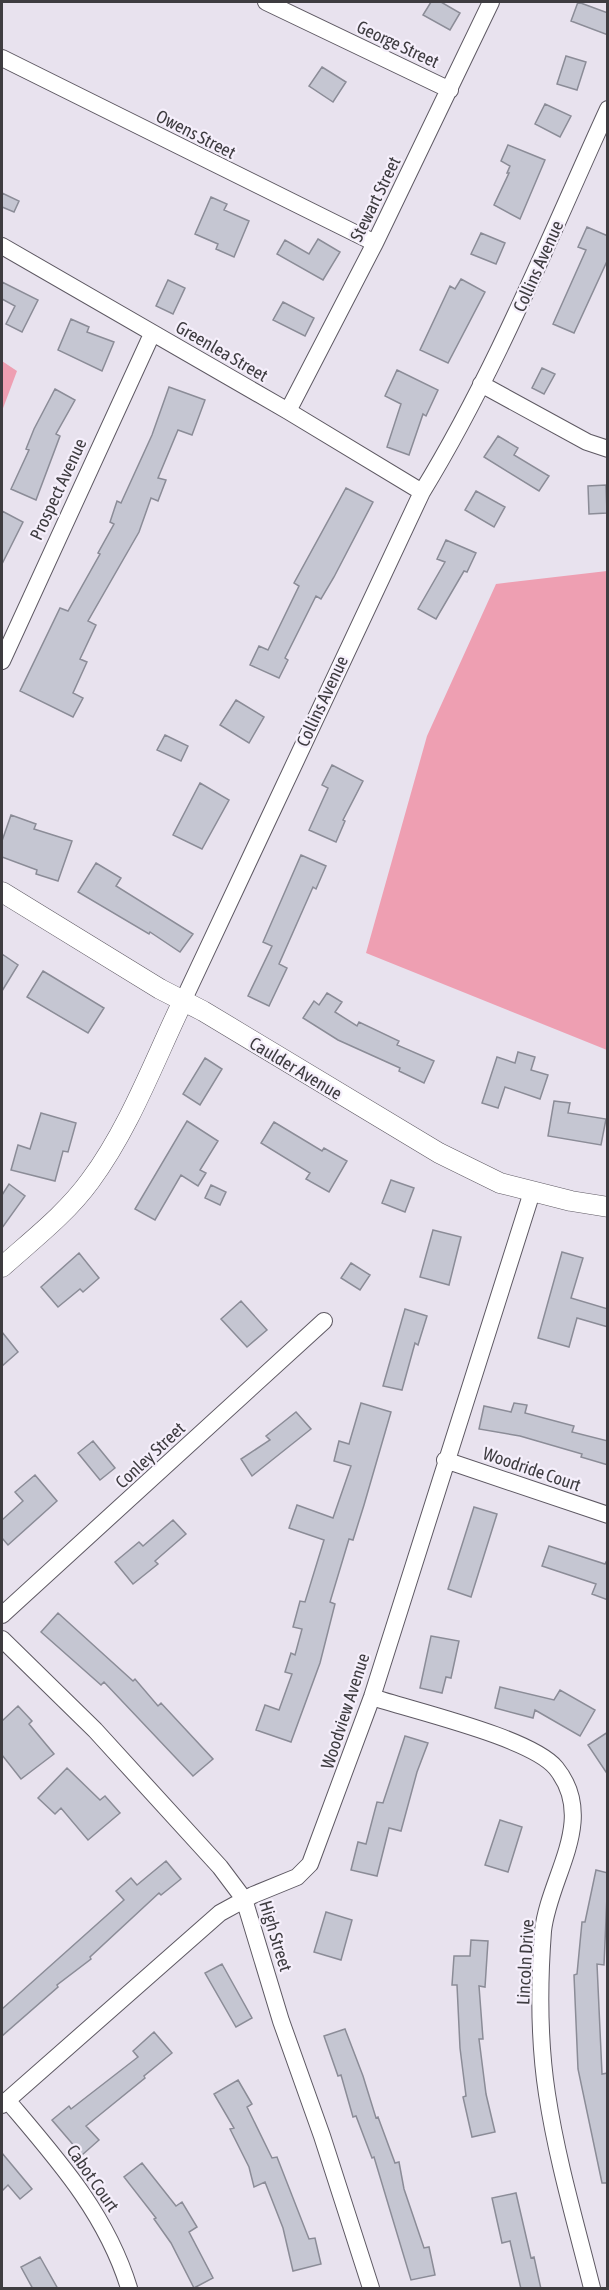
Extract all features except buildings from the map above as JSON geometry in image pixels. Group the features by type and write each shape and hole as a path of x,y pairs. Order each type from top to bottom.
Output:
{"street":[{"name":"George Street","path":"266,2 450,90"},
{"name":"Stewart Street","path":"288,411 375,243 491,2"},
{"name":"Owens Street","path":"2,58 375,243"},
{"name":"Collins Avenue","path":"2,1267 69,1206 90,1182 123,1127 422,492 448,448 513,324 608,109"},
{"name":"Greenlea Street","path":"2,246 288,411 422,492"},
{"name":"Prospect Avenue","path":"2,661 152,334"},
{"path":"481,384 587,442 608,449"},
{"name":"Caulder Avenue","path":"2,892 439,1153 500,1183 532,1192 608,1207"},
{"name":"Woodview Avenue","path":"4,2103 198,1930 244,1899 297,1877 310,1864 372,1696 445,1460 532,1192"},
{"name":"Conley Street","path":"2,1615 324,1321"},
{"name":"Woodride Court","path":"445,1460 608,1515"},
{"name":"High Street","path":"2,1638 88,1723 220,1867 244,1899 281,2021 322,2136 371,2289"},
{"name":"Lincoln Drive","path":"372,1696 533,1750 555,1767 565,1782 574,1816 573,1834 553,1887 543,1931 544,2065 551,2120 592,2289"},
{"name":"Cabot Court","path":"4,2103 84,2193 114,2246 129,2289"}],"shaded area":[{"path":"2,361 17,371 2,411"},
{"path":"608,571 607,1050 366,953 427,736 496,584"}]}
